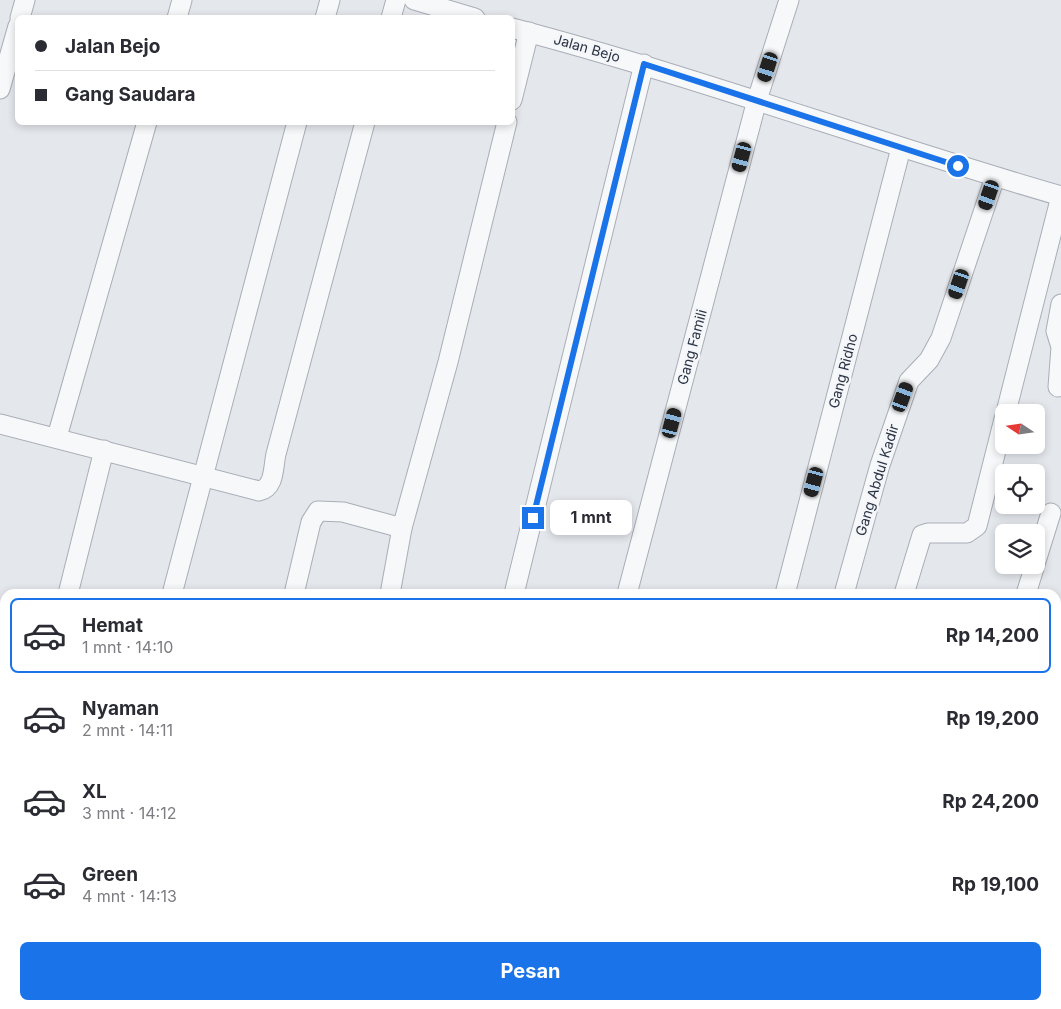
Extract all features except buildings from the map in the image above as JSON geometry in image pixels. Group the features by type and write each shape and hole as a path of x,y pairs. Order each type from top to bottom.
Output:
{"street":[{"path":"21,15 25,0"},
{"path":"178,15 182,0"},
{"path":"327,15 330,0"},
{"path":"392,15 396,0"},
{"path":"414,0 464,10"},
{"name":"Gang Famili","path":"628,589 757,100 789,0"},
{"path":"515,77 521,30"},
{"name":"Jalan Bejo","path":"521,30 644,64 901,148 1061,196"},
{"path":"0,89 15,36"},
{"path":"515,589 644,64"},
{"path":"57,437 146,125"},
{"path":"173,589 296,125"},
{"path":"0,424 57,437 259,491 265,490 270,484 276,454 364,125"},
{"path":"391,589 402,528 448,362 506,125"},
{"name":"Gang Ridho","path":"786,589 901,148"},
{"name":"Gang Abdul Kadir","path":"845,589 880,465 897,414 909,381 918,369 929,360 941,338 995,177"},
{"path":"1008,404 1061,196"},
{"path":"1058,387 1061,355 1056,331 1061,304"},
{"path":"69,589 104,450"},
{"path":"906,589 922,535 928,532 967,533 977,526 995,454"},
{"path":"295,589 312,522 318,510 343,512 402,528"},
{"path":"1045,532 1051,513"},
{"path":"1028,589 1032,574"}],"route":[{"path":"533,518 644,64 958,166"}]}
